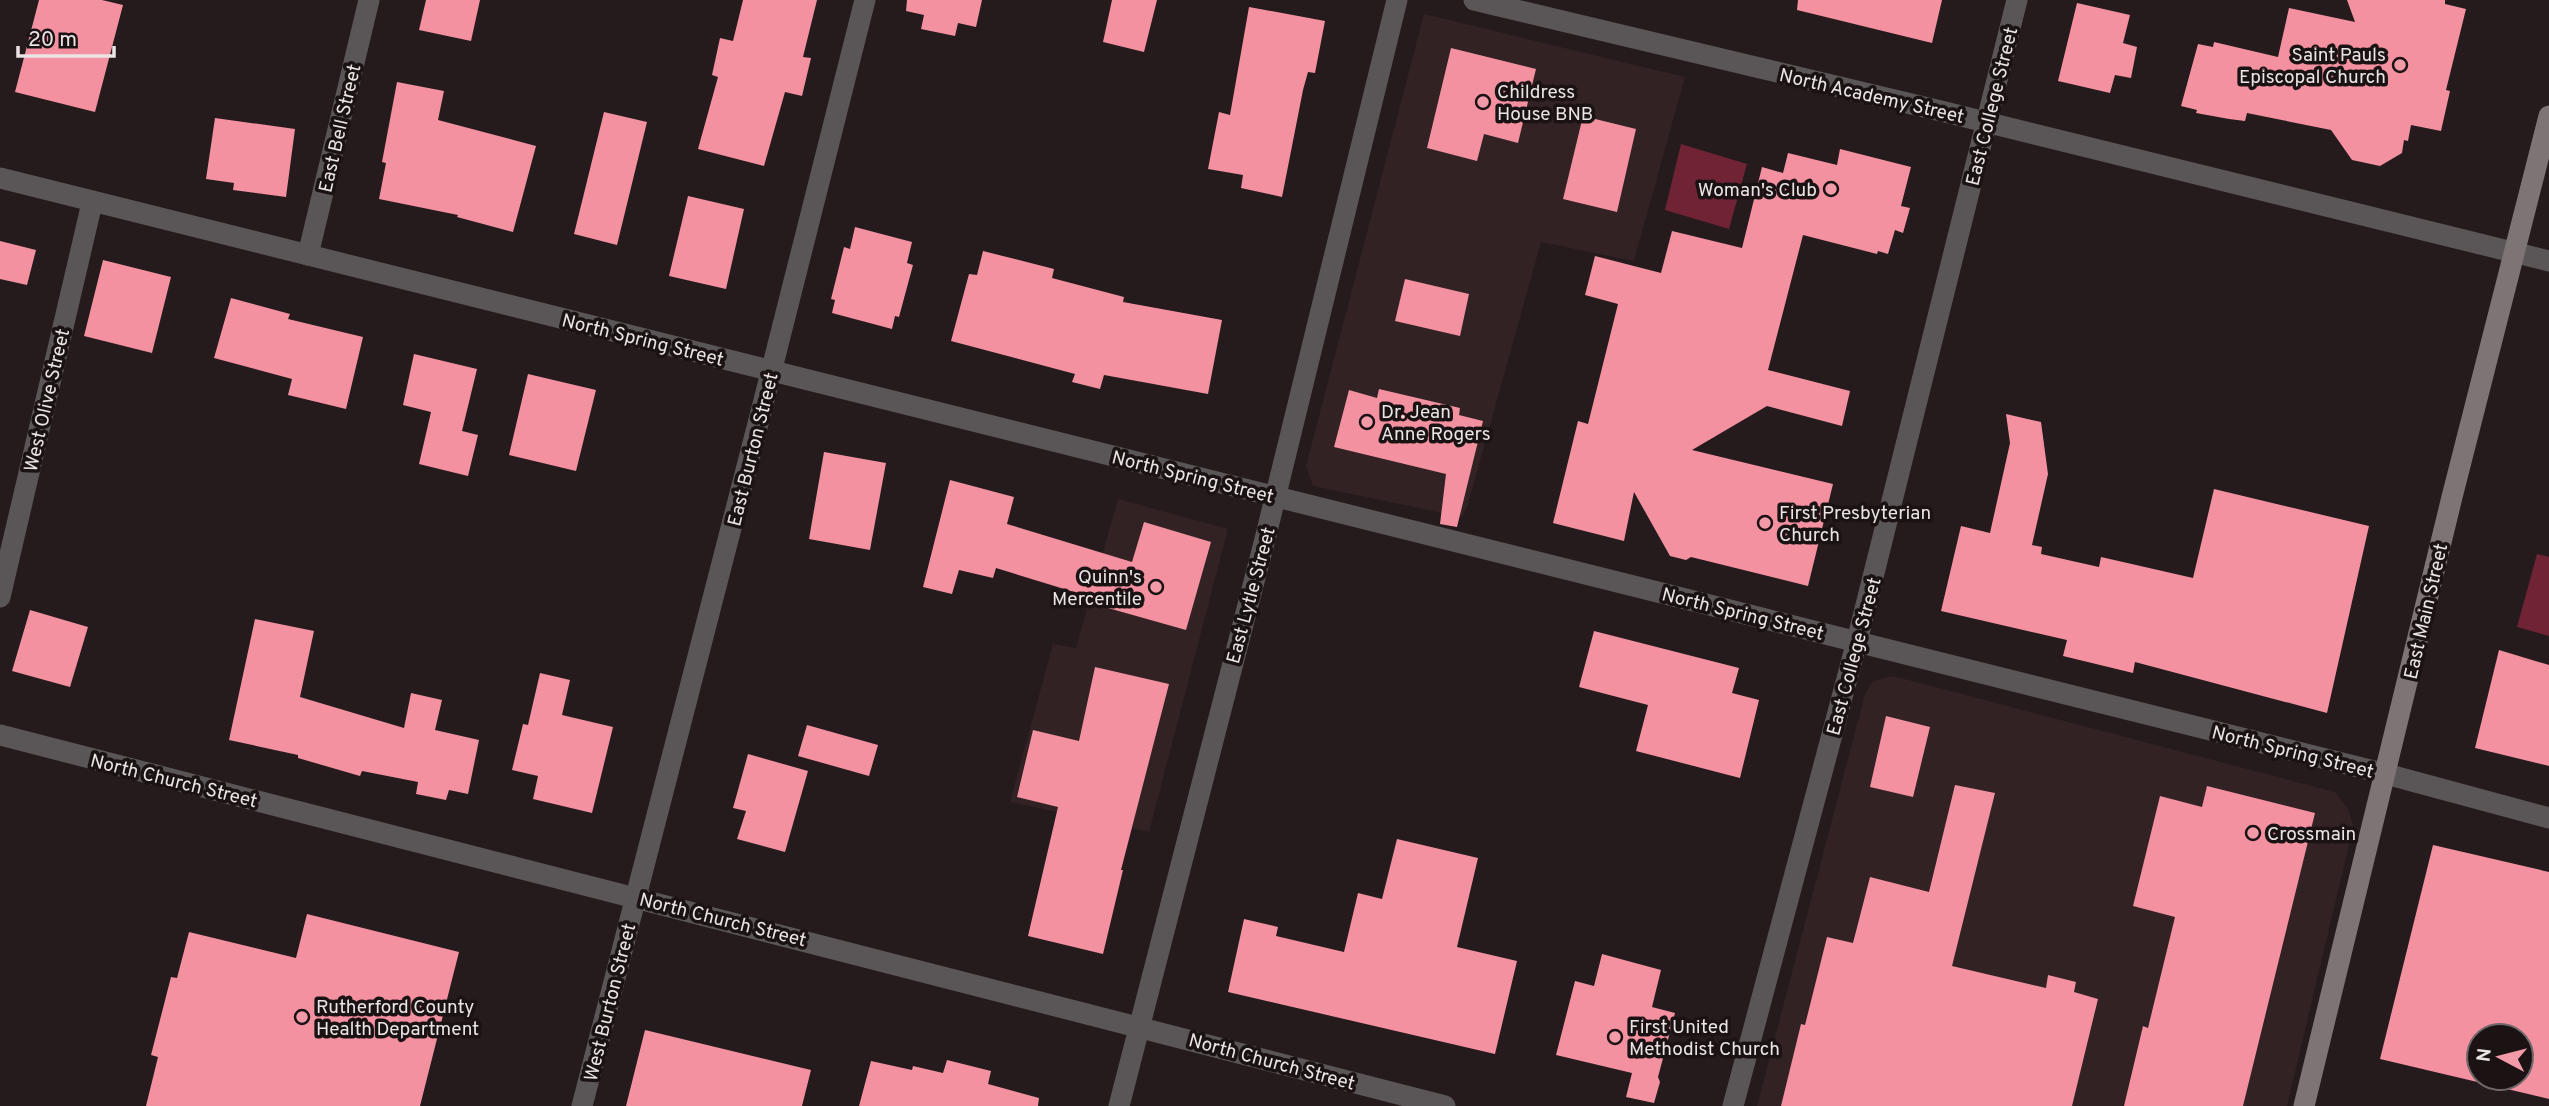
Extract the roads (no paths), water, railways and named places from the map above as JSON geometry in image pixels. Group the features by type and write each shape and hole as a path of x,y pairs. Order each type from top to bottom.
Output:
{"street":[{"name":"East Bell Street","path":"308,255 369,0"},
{"name":"East Burton Street","path":"636,897 865,0"},
{"name":"East Lytle Street","path":"1119,1106 1275,496 1397,0"},
{"name":"North Academy Street","path":"1474,0 1987,122 2549,261"},
{"name":"East College Street","path":"1733,1106 1857,641 2017,0"},
{"name":"East Main Street","path":"2304,1106 2449,510 2549,116"},
{"name":"North Spring Street","path":"0,178 1857,641 2386,774 2549,818"},
{"name":"West Olive Street","path":"0,597 92,203"},
{"name":"North Church Street","path":"0,735 1446,1106"},
{"name":"West Burton Street","path":"582,1106 636,897"}],"place":[{"name":"Saint Pauls Episcopal Church","path":"2400,65"},
{"name":"Childress House BNB","path":"1483,102"},
{"name":"Woman's Club","path":"1831,189"},
{"name":"Dr. Jean Anne Rogers","path":"1367,422"},
{"name":"First Presbyterian Church","path":"1765,523"},
{"name":"Quinn's Mercentile","path":"1156,587"},
{"name":"Crossmain","path":"2253,833"},
{"name":"Rutherford County Health Department","path":"302,1017"},
{"name":"First United Methodist Church","path":"1615,1037"}]}
